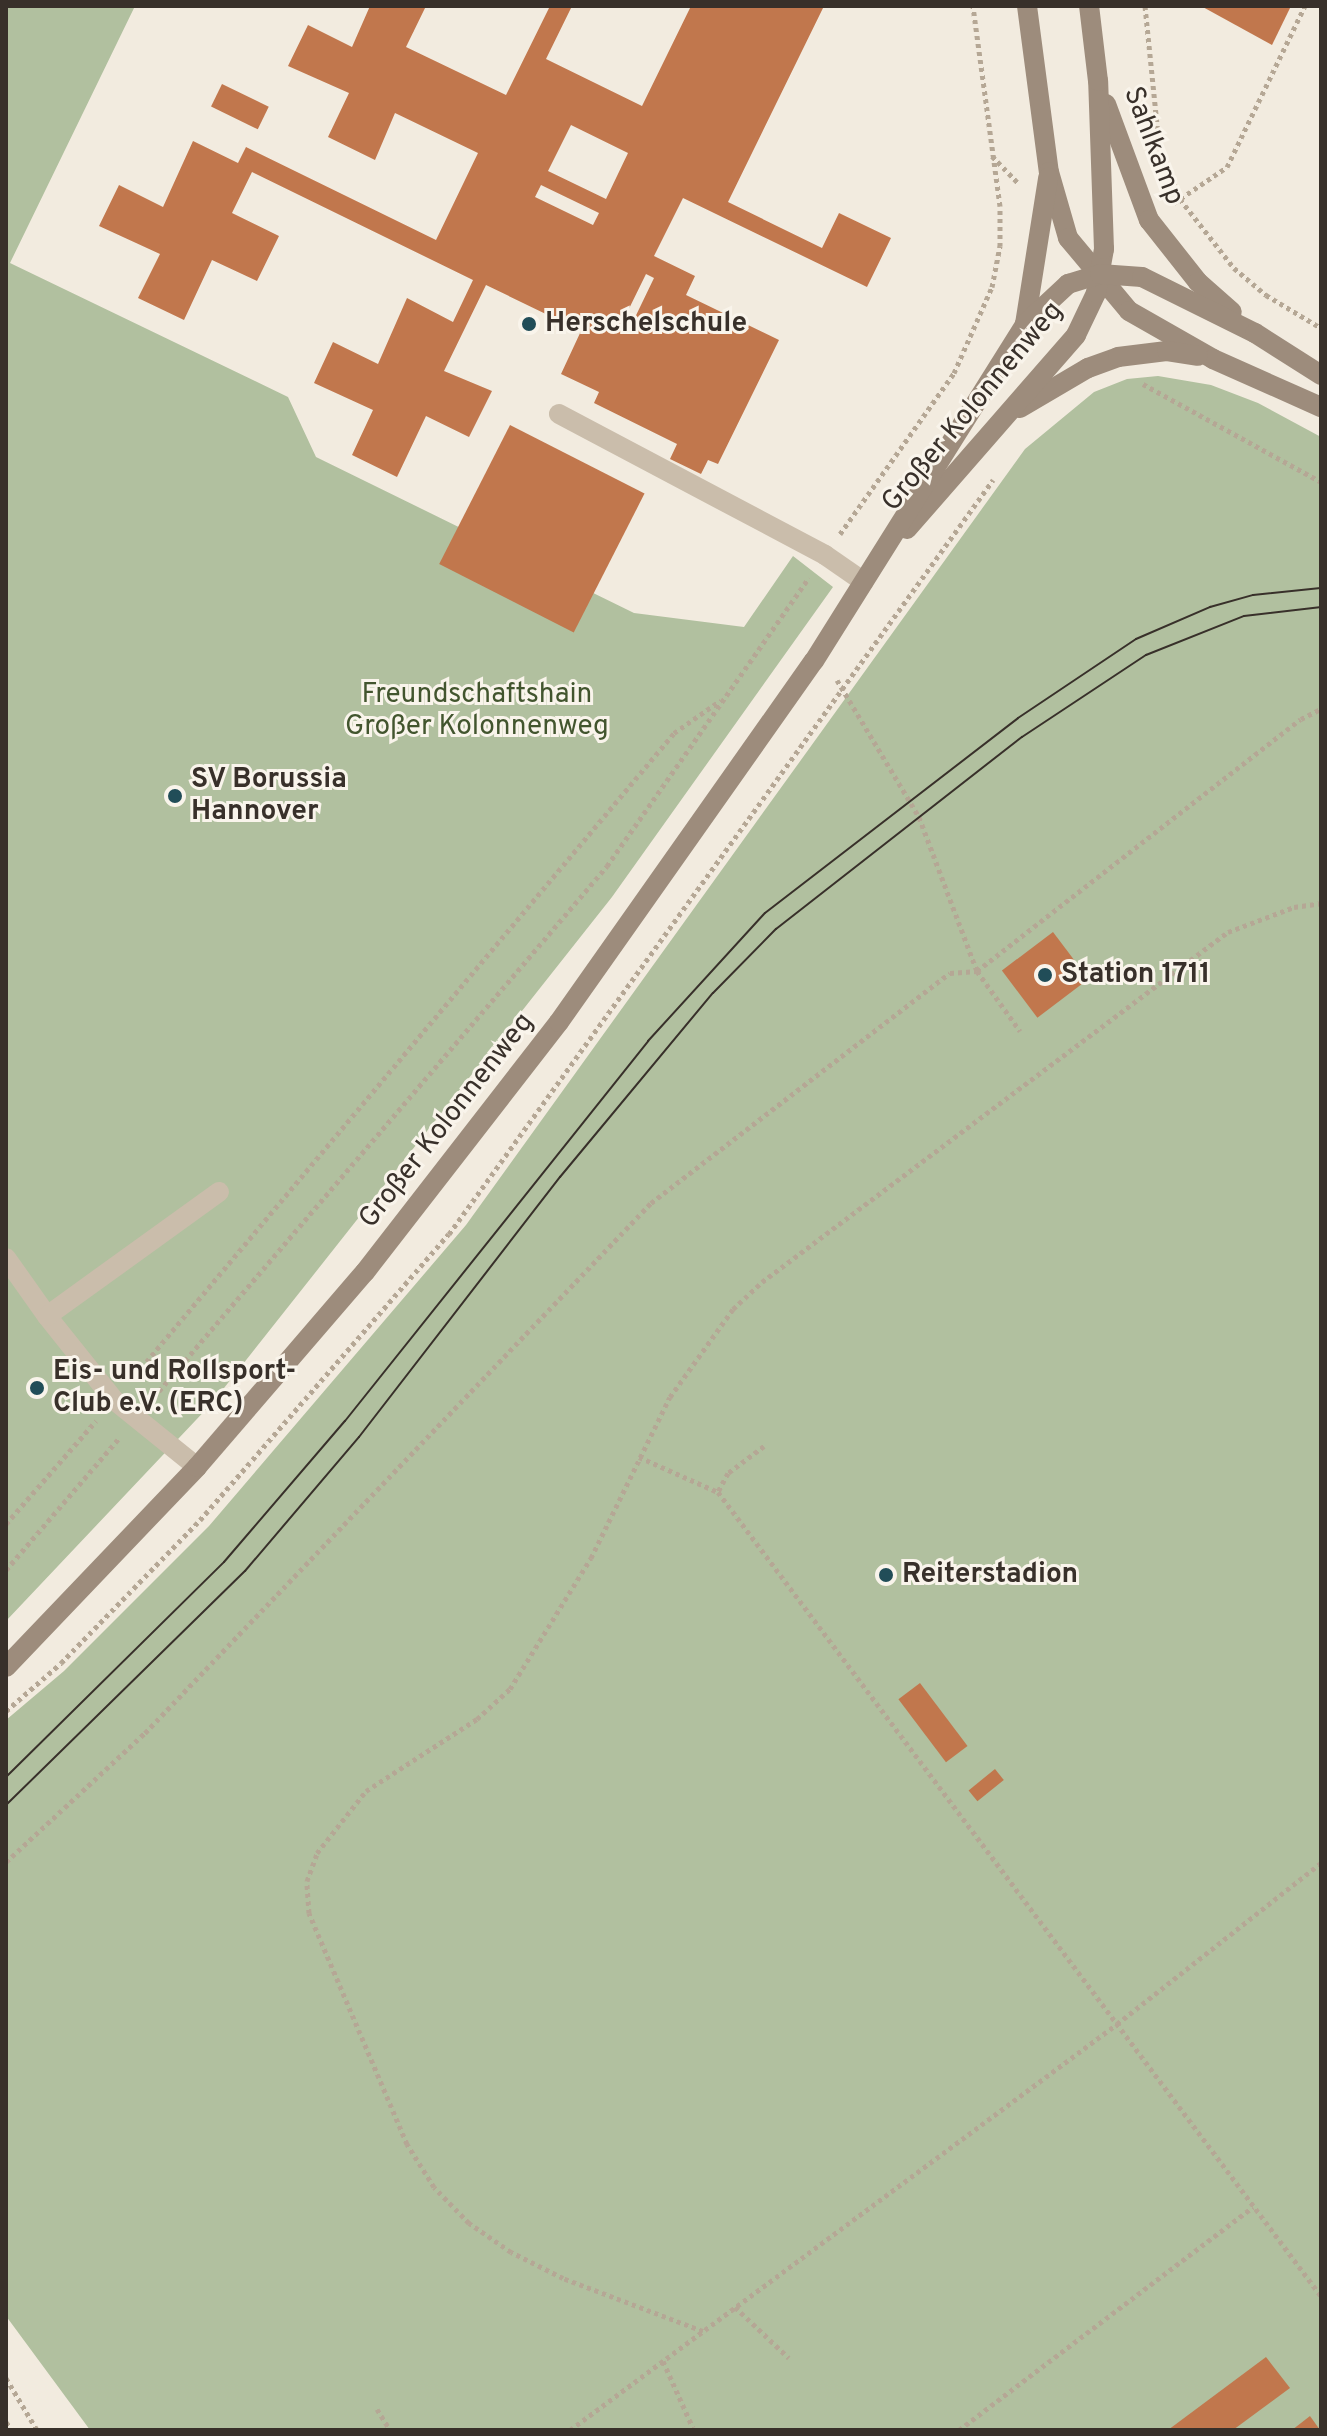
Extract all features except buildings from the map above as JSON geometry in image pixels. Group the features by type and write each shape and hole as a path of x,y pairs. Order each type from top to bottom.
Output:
{"street":[{"path":"1027,6 1049,172 1068,238 1129,311 1213,359 1321,407"},
{"name":"Sahlkamp","path":"1089,6 1098,81 1104,249 1100,274 1161,282 1255,333 1321,375"},
{"name":"Sahlkamp","path":"1098,81 1149,220 1198,282 1255,333"},
{"name":"Großer Kolonnenweg","path":"1025,324 1049,172"},
{"name":"Großer Kolonnenweg","path":"6,1667 197,1467 365,1272 559,1022 814,661 1025,324 1068,284 1100,274"},
{"name":"Großer Kolonnenweg","path":"876,564 1076,335 1100,274"},
{"path":"1002,418 1088,368 1118,357 1167,351 1213,359"}],"lane":[{"path":"559,414 825,555 864,582"},
{"path":"47,1316 219,1192"},
{"path":"6,1258 47,1316 114,1400 197,1467"}],"path":[{"path":"6,1570 607,866 715,718 722,699 954,373 992,287 1000,246 1000,206 973,6"},
{"path":"1145,6 1159,144 1180,199 1234,268 1266,295 1321,328"},
{"path":"1180,199 1227,167 1305,6"},
{"path":"1137,378 1154,393 1321,482"},
{"path":"6,1711 61,1663 200,1520 449,1234 996,475"},
{"path":"814,661 846,686 919,817 977,971 1020,1031"},
{"path":"6,1524 114,1400 674,733 722,699"},
{"path":"6,1862 145,1733 651,1203 950,973 977,971 1301,719 1321,709"},
{"path":"703,2331 563,2278 511,2252 469,2223 434,2187 407,2144 309,1913 307,1881 317,1853 366,1791 477,1719 510,1689 591,1558 639,1457 708,1339 762,1282 1228,932 1294,907 1321,903"},
{"path":"718,1492 728,1473 764,1446"},
{"path":"639,1457 718,1492 1321,2296"},
{"path":"570,2430 1117,2024 1321,1863"},
{"path":"959,2430 1253,2207"},
{"path":"735,2307 789,2358"},
{"path":"663,2361 693,2428"},
{"path":"6,2378 37,2430"},
{"path":"377,2409 390,2430"},
{"path":"6,2422 12,2430"}],"green space":[{"name":"Freundschaftshain Großer Kolonnenweg","path":"6,6 135,6 10,263 288,397 316,457 634,613 744,627 793,556 833,587 612,897 213,1402 6,1621"},
{"name":"Reiterstadion","path":"1158,376 1211,385 1258,403 1321,437 1321,2430 90,2430 6,2316 6,1720 64,1671 209,1526 466,1225 1025,449 1094,392 1127,379"}],"tram line":[{"path":"6,1777 224,1562 345,1421 648,1041 765,913 1018,718 1136,639 1210,607 1253,595 1321,588"},
{"path":"6,1805 245,1571 359,1437 560,1177 713,993 776,929 1022,737 1146,655 1244,616 1321,607"}],"place":[{"name":"Herschelschule","path":"529,324"},
{"name":"SV Borussia Hannover","path":"175,796"},
{"name":"Station 1711","path":"1045,975"},
{"name":"Eis- und Rollsport- Club e.V. (ERC)","path":"37,1388"},
{"name":"Reiterstadion","path":"886,1575"}]}
